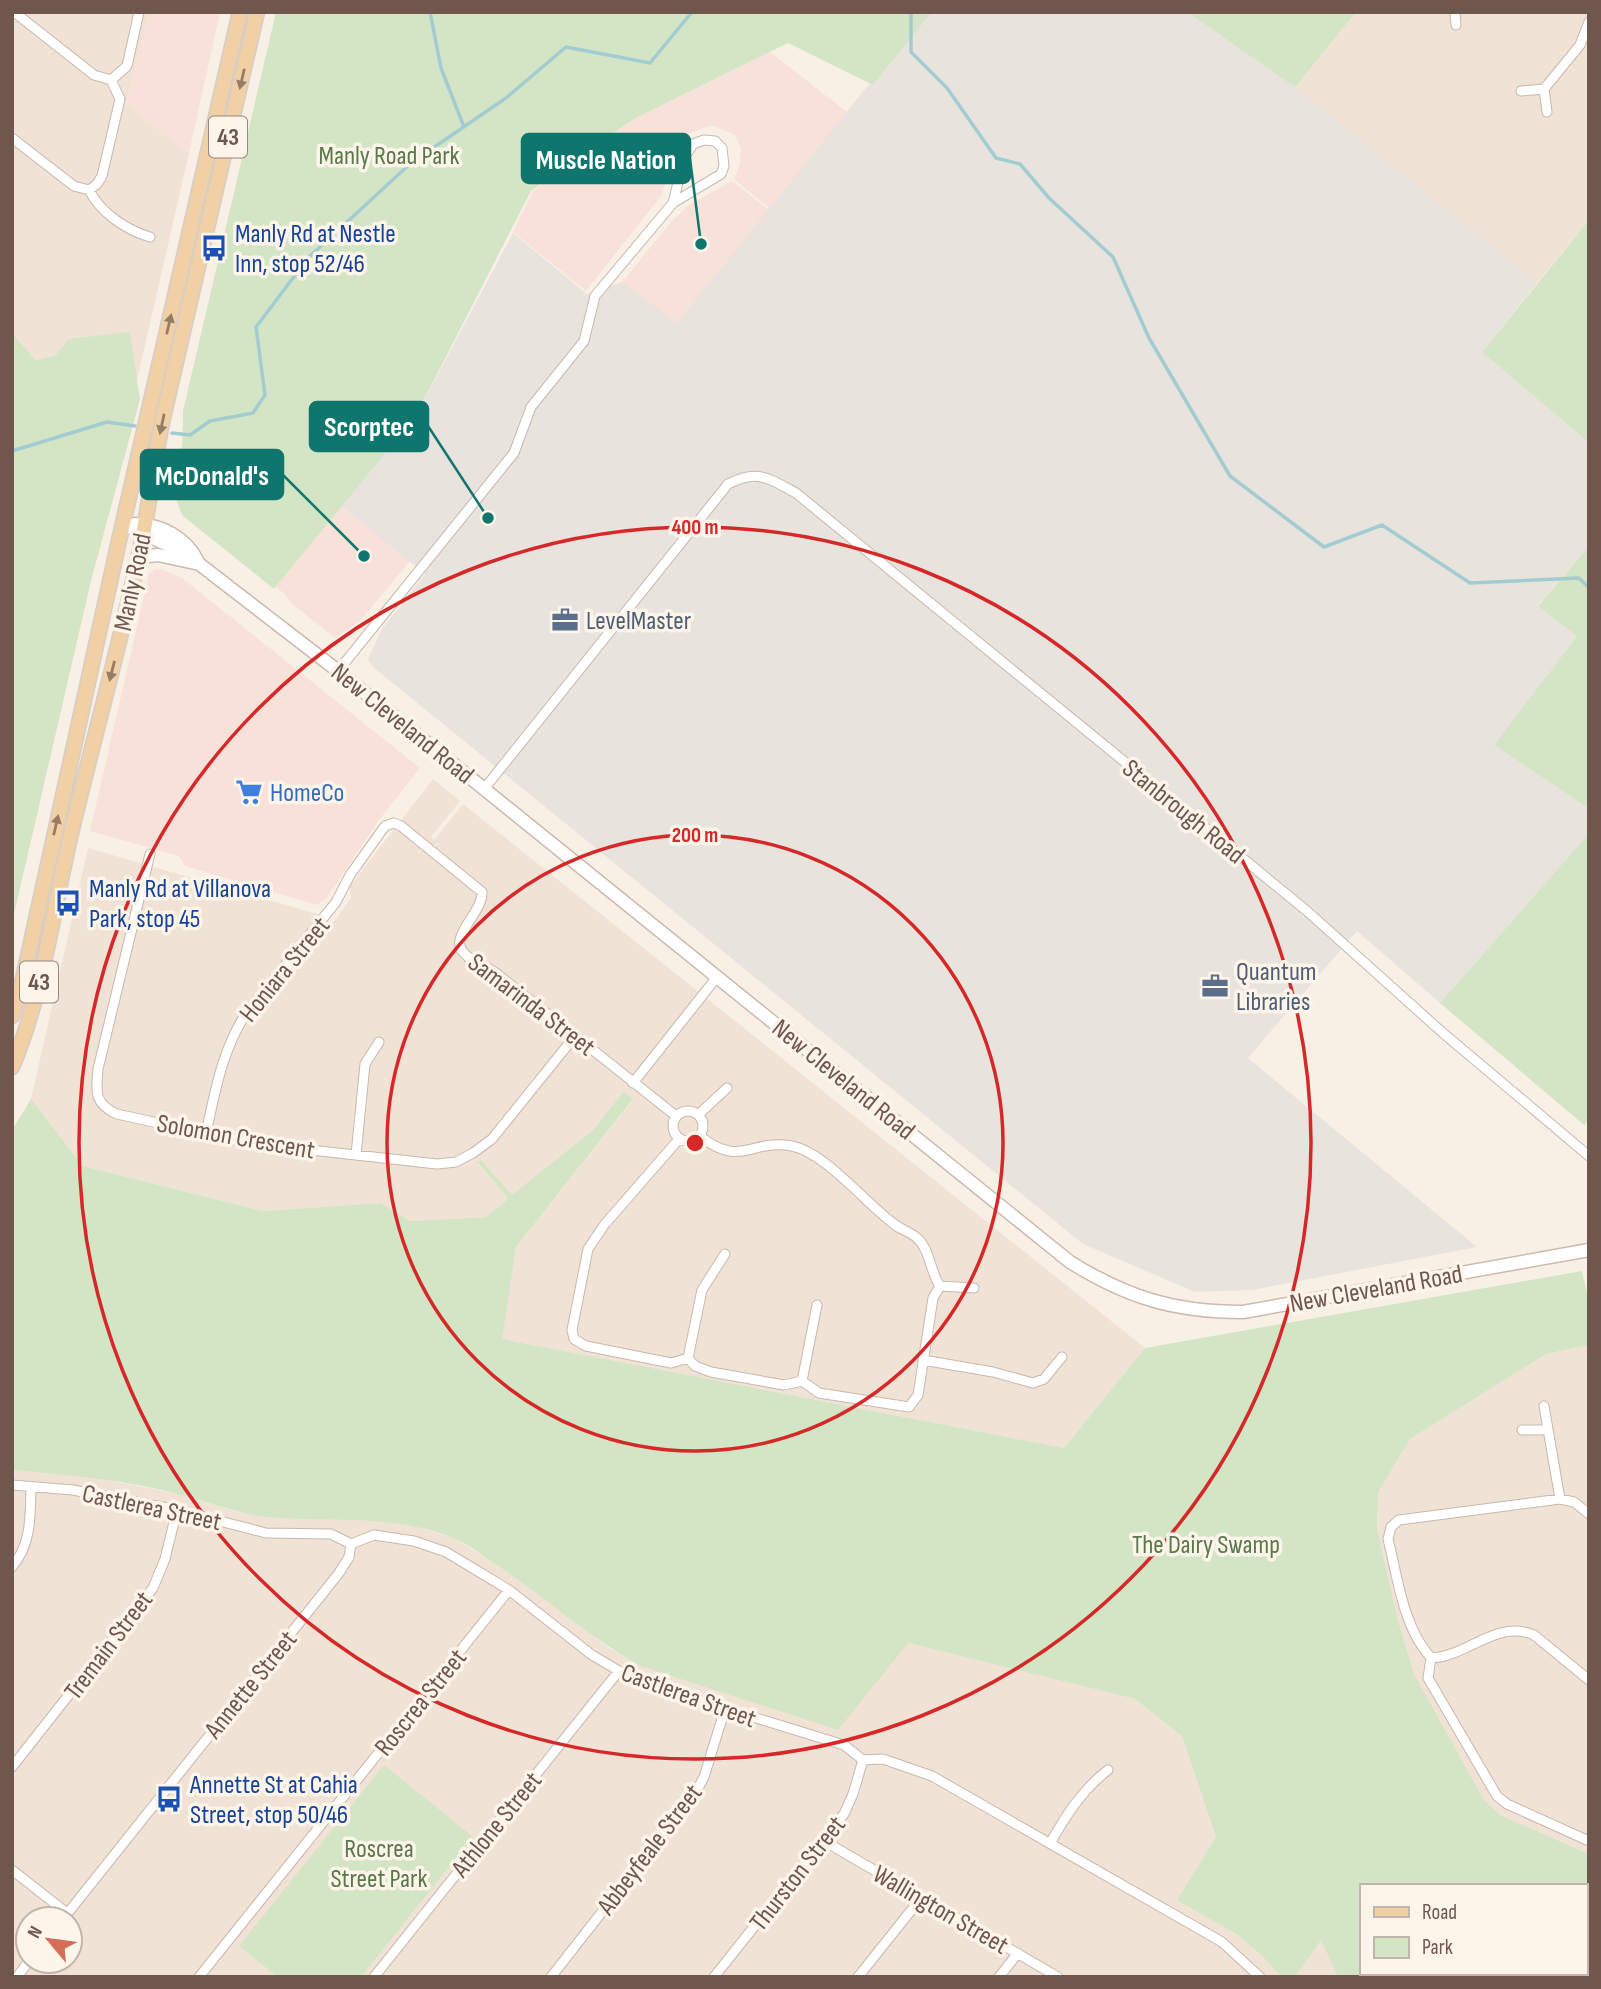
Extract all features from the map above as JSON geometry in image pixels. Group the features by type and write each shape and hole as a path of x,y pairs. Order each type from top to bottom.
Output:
{"main road":[{"name":"Manly Road","path":"12,1016 23,979 240,12"},
{"name":"Manly Road","path":"12,1067 36,995 70,840 139,557 163,418 257,12"}],"street":[{"path":"14,12 94,75 111,80 120,99 102,176 89,190"},
{"path":"111,80 127,66 139,12"},
{"path":"1455,12 1456,24"},
{"path":"1547,112 1544,89 1580,44 1589,22"},
{"path":"1521,91 1544,89"},
{"path":"12,138 74,186 89,190 96,204 133,232 150,237"},
{"path":"338,671 514,453 531,407 584,341 595,296 673,202 721,174 724,156 722,148 715,141 704,139 693,144 684,158 673,202"},
{"name":"Stanbrough Road","path":"484,789 728,484 746,475 769,478 796,493 1307,911 1443,1033 1589,1156"},
{"name":"New Cleveland Road","path":"123,524 166,531 190,546 199,564 338,671 1070,1262 1099,1280 1129,1294 1163,1304 1208,1312 1243,1312 1589,1250"},
{"name":"New Cleveland Road","path":"139,557 158,555 199,564"},
{"name":"Samarinda Street","path":"394,823 401,825 482,892 483,901 459,940 461,950 466,956 496,973 676,1116"},
{"name":"Honiara Street","path":"206,1133 225,1051 234,1032 336,902 350,875 385,826 394,823"},
{"name":"Solomon Crescent","path":"150,854 98,1069 99,1099 106,1109 117,1114 248,1143 437,1164 456,1162 492,1139 575,1036"},
{"path":"633,1083 717,977"},
{"path":"356,1155 365,1064 379,1042"},
{"path":"698,1115 727,1088"},
{"path":"690,1111 698,1115 703,1127 700,1136 687,1142 679,1139 673,1130 676,1116 690,1111"},
{"path":"700,1136 719,1150 729,1152 784,1145 813,1154 896,1226 918,1238 940,1286"},
{"path":"679,1139 588,1249 572,1330 574,1339 586,1346 671,1363 688,1357"},
{"path":"725,1254 702,1290 688,1357 695,1366 711,1372 784,1385 803,1381 819,1393 902,1407 909,1407 918,1395 933,1298 940,1286"},
{"path":"940,1286 974,1288"},
{"path":"803,1381 817,1305"},
{"path":"923,1360 1033,1382 1044,1379 1062,1357"},
{"path":"1544,1406 1560,1499"},
{"path":"1522,1430 1548,1430"},
{"name":"Castlerea Street","path":"12,1485 73,1490 177,1510 266,1533 321,1533 336,1536 351,1544 374,1535 414,1541 446,1552 509,1590 618,1672 636,1681 844,1745 863,1760 883,1759 932,1776 1222,1942 1261,1977"},
{"path":"12,1567 19,1559 29,1535 31,1487"},
{"path":"1589,1514 1574,1502 1560,1499 1399,1520 1391,1527 1388,1539 1406,1614 1421,1648 1431,1658 1444,1658 1497,1633 1523,1630 1534,1635 1589,1680"},
{"name":"Tremain Street","path":"12,1767 153,1588 165,1559 177,1510"},
{"name":"Annette Street","path":"74,1905 339,1573 349,1557 351,1544"},
{"name":"Roscrea Street","path":"199,1977 509,1590"},
{"path":"1431,1658 1428,1678 1497,1796 1507,1804 1589,1841"},
{"name":"Athlone Street","path":"374,1977 618,1672"},
{"name":"Abbeyfeale Street","path":"551,1977 696,1792 704,1777 725,1709"},
{"name":"Thurston Street","path":"714,1977 824,1841 850,1802 863,1760"},
{"path":"1051,1842 1092,1782 1108,1770"},
{"name":"Wallington Street","path":"824,1841 1058,1977"},
{"path":"12,1870 52,1905"},
{"path":"858,1977 921,1898"},
{"path":"999,1977 1018,1953"}],"shaded area":[{"path":"12,12 149,12 126,104 189,153 91,581 12,519"},
{"path":"149,12 220,12 189,153 126,104"},
{"path":"932,12 1187,12 1295,87 1537,283 1482,352 1589,443 1589,546 1538,605 1577,636 1494,745 1589,809 1589,833 1440,1003 1357,931 1248,1058 1477,1247 1252,1290 1195,1292 1083,1244 373,667 368,659 382,629 425,574 341,506 415,417 513,233 587,294 622,282 677,323 870,83 873,85"},
{"path":"1256,12 1589,12 1589,220 1537,283 1295,87 1231,43"},
{"path":"770,52 847,112 770,209 734,179 740,164 741,148 735,135 712,125 690,133 682,141 661,196 586,291 513,232 533,191 636,118"},
{"path":"732,181 769,210 677,324 622,282 672,221 689,205"},
{"path":"341,506 410,561 361,620 335,638 290,602 276,587"},
{"path":"155,569 182,578 420,768 379,820 326,899 317,905 185,866 179,856 90,831 149,574"},
{"path":"433,779 460,801 431,837 434,840 463,804 1145,1348 1064,1448 501,1339 516,1247 633,1100 623,1092 593,1130 512,1196 482,1161 478,1164 508,1199 486,1217 410,1221 381,1203 263,1211 83,1166 31,1099 88,848 317,914 333,923 351,898 349,887"},
{"path":"1589,1345 1589,1854 1500,1815 1484,1800 1414,1674 1397,1617 1377,1528 1378,1491 1410,1439 1546,1354"},
{"path":"12,1470 87,1476 184,1495 237,1512 268,1517 382,1521 411,1525 456,1539 519,1579 609,1648 638,1665 908,1643 1135,1699 1182,1736 1216,1837 1178,1900 1238,1935 1282,1977 361,1977 473,1837 240,1945 278,1977 12,1977"},
{"path":"1321,1939 1338,1977 1295,1977"}],"green space":[{"name":"Manly Road Park","path":"276,12 932,12 873,85 788,43 634,119 531,191 415,417 274,589 183,516 176,498 176,481 182,445 183,411"},
{"path":"1187,12 1356,12 1295,87"},
{"path":"1589,220 1589,443 1482,352"},
{"path":"130,332 140,399 91,581 12,923 12,333 35,360 55,356 69,339"},
{"path":"1589,546 1589,809 1494,745 1577,636 1538,606"},
{"path":"1589,833 1589,1120 1584,1125 1440,1003"},
{"name":"The Dairy Swamp","path":"623,1092 633,1099 516,1247 502,1339 1064,1448 1145,1348 1582,1271 1589,1302 1589,1345 1546,1354 1410,1439 1378,1492 1377,1528 1397,1617 1414,1674 1484,1800 1500,1815 1589,1854 1589,1977 1338,1977 1321,1940 1295,1977 1282,1977 1238,1935 1177,1900 1216,1837 1182,1736 1135,1699 908,1643 838,1730 638,1665 600,1641 474,1549 432,1531 386,1522 256,1516 164,1490 77,1476 12,1470 12,1130 31,1099 83,1166 263,1211 381,1203 410,1221 486,1217 508,1199 478,1163 481,1160 512,1195 593,1130"},
{"name":"Roscrea Street Park","path":"384,1765 473,1837 361,1977 278,1977 239,1946"}],"waterway":[{"path":"430,12 441,68 464,127"},
{"path":"172,433 190,435 210,421 253,413 265,395 256,327 308,258 411,163 506,98 566,47 650,63 692,12"},
{"path":"911,12 911,52 947,88 996,158 1020,164 1049,198 1113,257 1149,338 1230,476 1324,547 1382,525 1470,583 1579,578 1589,588"},
{"path":"12,451 107,422 135,426"}],"place":[{"name":"Muscle Nation","path":"701,244"},
{"name":"Manly Rd at Nestle Inn, stop 52/46","path":"214,248"},
{"name":"Scorptec","path":"488,518"},
{"name":"McDonald's","path":"364,556"},
{"name":"LevelMaster","path":"565,620"},
{"name":"HomeCo","path":"249,792"},
{"name":"Manly Rd at Villanova Park, stop 45","path":"68,903"},
{"name":"Quantum Libraries","path":"1215,986"},
{"name":"Annette St at Cahia Street, stop 50/46","path":"169,1799"}]}
